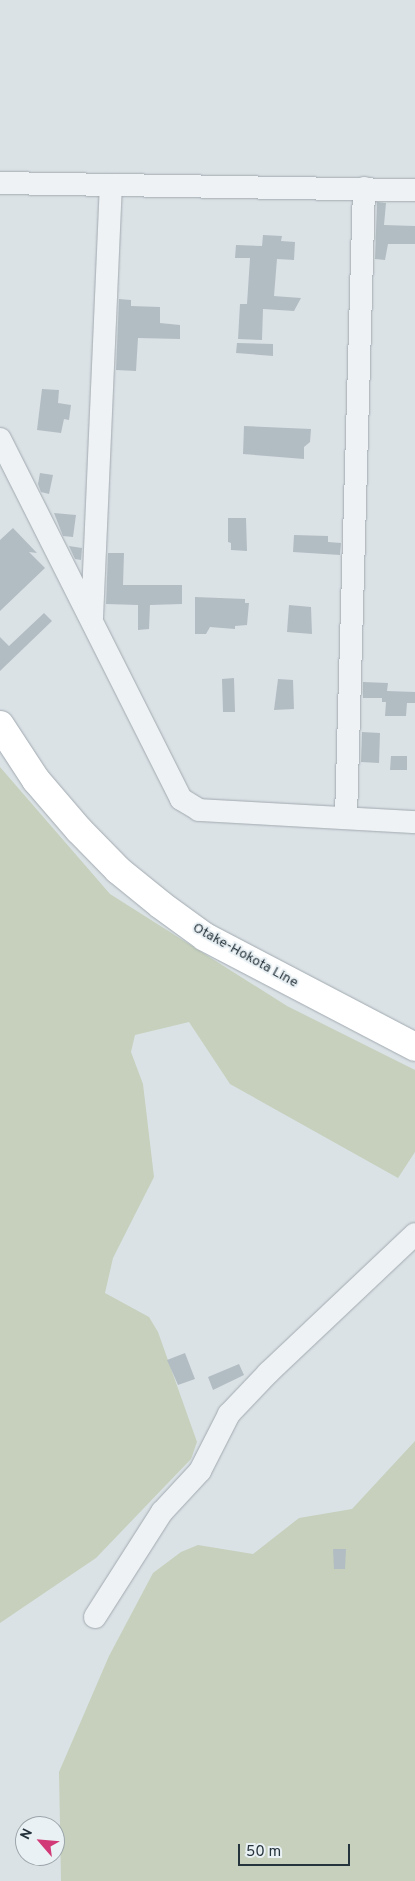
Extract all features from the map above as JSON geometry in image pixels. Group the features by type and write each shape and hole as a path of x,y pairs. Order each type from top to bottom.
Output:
{"main road":[{"name":"Otake-Hokota Line","path":"0,725 36,780 79,830 118,870 161,905 205,937 415,1047"}],"street":[{"path":"0,183 415,190"},
{"path":"92,619 111,185"},
{"path":"346,817 364,188"},
{"path":"0,439 181,799 199,810 415,822"},
{"path":"95,1617 162,1512 200,1471 229,1414 268,1372 415,1234"}],"green space":[{"path":"0,767 110,894 287,1006 415,1070 415,1152 398,1178 230,1084 189,1022 135,1035 131,1052 143,1084 154,1177 113,1258 105,1293 149,1317 158,1332 197,1442 191,1459 96,1558 0,1623"},
{"path":"415,1441 415,1881 61,1881 61,1866 65,1866 65,1816 60,1816 59,1772 109,1656 153,1573 181,1552 198,1545 253,1554 299,1518 352,1509"}],"building":[{"path":"377,202 386,203 384,225 415,226 415,244 388,244 385,260 375,259"},
{"path":"263,235 282,236 281,241 295,242 294,260 277,259 274,296 301,298 294,311 263,309 262,340 238,339 240,304 247,304 250,258 235,258 236,245 262,246"},
{"path":"119,299 131,300 131,306 160,307 160,323 180,325 180,339 138,338 136,371 116,370"},
{"path":"237,343 273,344 273,356 236,353"},
{"path":"42,389 59,390 58,403 71,405 69,420 64,419 61,433 37,430"},
{"path":"244,426 311,429 310,442 304,447 304,459 243,454"},
{"path":"40,473 53,475 49,494 41,492 38,484"},
{"path":"54,513 76,515 73,537 63,536"},
{"path":"228,518 246,518 247,551 231,550 231,543 228,542"},
{"path":"13,528 37,553 29,552 45,568 0,611 0,540"},
{"path":"294,535 328,536 328,542 341,543 340,555 293,552"},
{"path":"69,546 82,548 81,560 75,559"},
{"path":"108,553 124,553 123,585 182,585 182,604 150,605 149,629 138,630 138,605 106,604"},
{"path":"195,597 245,599 245,603 249,603 247,625 235,626 235,629 210,627 206,634 195,634"},
{"path":"289,605 311,607 312,634 287,632"},
{"path":"44,613 52,621 0,671 0,637 9,646"},
{"path":"234,678 235,712 223,712 222,679"},
{"path":"278,679 293,680 294,709 274,710"},
{"path":"363,682 388,683 387,691 415,692 415,703 407,703 406,716 385,716 386,702 382,702 382,698 363,698"},
{"path":"362,732 380,733 379,763 361,762"},
{"path":"391,756 407,756 407,770 390,770"},
{"path":"185,1353 195,1379 178,1385 167,1360"},
{"path":"239,1364 244,1375 213,1390 208,1377"},
{"path":"333,1549 346,1549 345,1569 334,1569"}]}
